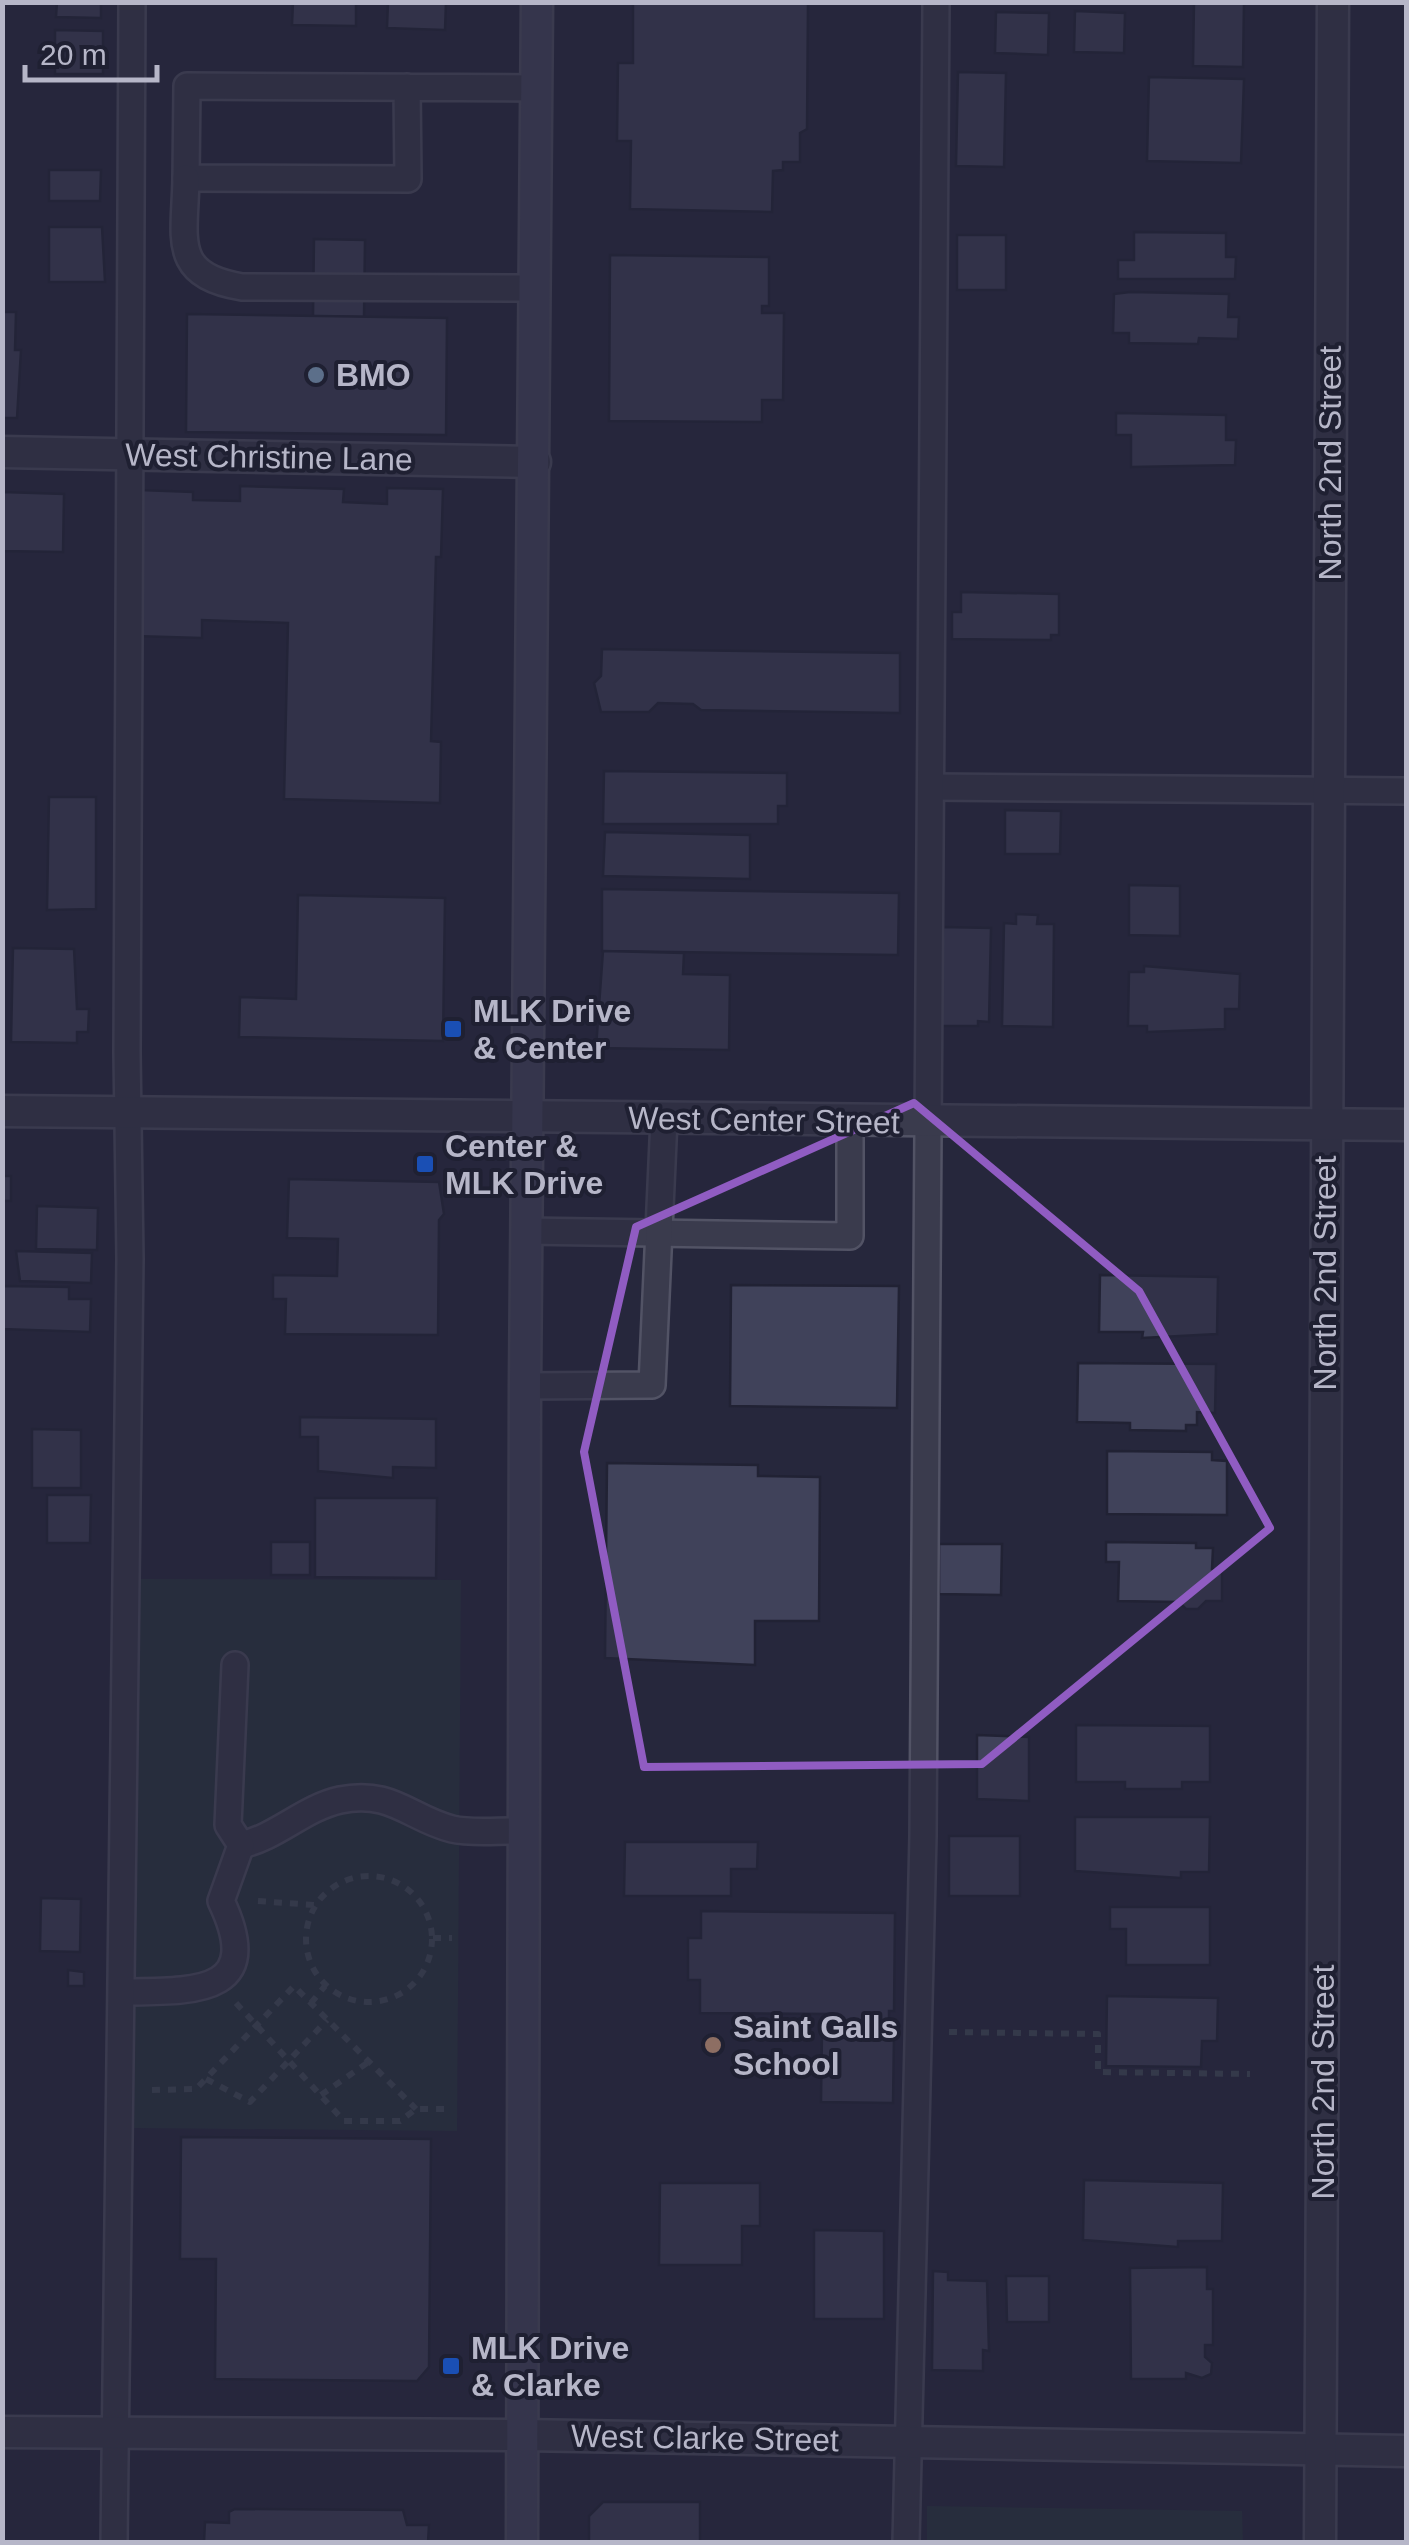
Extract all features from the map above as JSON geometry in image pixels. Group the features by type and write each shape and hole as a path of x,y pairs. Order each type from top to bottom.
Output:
{"main road":[{"path":"522,2542 524,1386 537,2"}],"street":[{"name":"North 2nd Street","path":"1320,2542 1333,2"},
{"name":"West Christine Lane","path":"2,452 535,462"},
{"name":"West Center Street","path":"2,1111 1406,1125"},
{"name":"West Clarke Street","path":"2,2432 523,2435 1406,2450"}],"lane":[{"path":"114,2542 130,1259 126,1113 132,2"},
{"path":"906,2542 918,2031 936,2"},
{"path":"536,288 242,287 211,282 194,268 184,244 186,86 537,88"},
{"path":"186,178 408,179 406,87"},
{"path":"932,787 1406,791"},
{"path":"524,1386 652,1385 664,1118"},
{"path":"526,1230 850,1236 850,1122"},
{"path":"235,1664 228,1825 241,1844"},
{"path":"241,1844 265,1840 305,1814 341,1800 381,1799 452,1829 523,1830"},
{"path":"123,1992 190,1991 221,1982 234,1965 237,1934 222,1901 241,1844"}],"path":[{"path":"386,1878 420,1900 433,1938 420,1976 406,1991 386,2000 343,1998 325,1986 312,1968 305,1947 306,1925 314,1905 346,1880 386,1878"},
{"path":"222,1901 314,1905"},
{"path":"433,1938 452,1938"},
{"path":"221,1982 252,2026 344,2121 400,2121 416,2109 450,2109"},
{"path":"122,2090 196,2089 294,1986 416,2109"},
{"path":"310,2003 325,1986"},
{"path":"206,2079 250,2102 327,2020"},
{"path":"918,2031 1098,2034 1098,2072 1250,2074"},
{"path":"321,2096 368,2062"},
{"path":"579,2395 583,2384"}],"highlighted area":[{"path":"914,1103 1139,1291 1270,1528 982,1764 644,1767 584,1452 636,1227"}],"shaded area":[{"path":"139,1579 461,1580 457,2131 134,2128"},
{"path":"927,2506 1242,2511 1243,2542 927,2542"}],"building":[{"path":"57,2 101,2 101,18 56,17"},
{"path":"293,2 356,2 356,26 292,25"},
{"path":"388,2 446,2 445,30 387,28"},
{"path":"633,2 808,2 807,129 800,133 800,162 783,162 783,170 773,171 772,212 630,209 631,141 617,141 618,63 633,63"},
{"path":"1194,2 1244,2 1243,67 1193,66"},
{"path":"1075,11 1125,13 1124,53 1074,52"},
{"path":"996,12 1049,13 1048,55 995,53"},
{"path":"55,30 103,31 103,74 55,74"},
{"path":"958,72 1006,73 1004,167 956,166"},
{"path":"1149,77 1244,79 1241,163 1147,161"},
{"path":"49,170 101,170 100,201 49,201"},
{"path":"49,227 102,227 105,282 49,282"},
{"path":"1134,232 1226,233 1226,257 1236,257 1235,279 1118,279 1118,260 1134,260"},
{"path":"957,235 1006,235 1006,290 957,290"},
{"path":"314,239 365,240 364,317 313,316"},
{"path":"610,255 769,257 769,306 762,306 762,313 784,313 783,400 762,400 762,422 609,421"},
{"path":"1114,294 1229,294 1228,317 1239,317 1238,339 1199,338 1198,344 1129,343 1129,333 1113,333"},
{"path":"2,312 16,312 15,350 21,350 17,418 2,418"},
{"name":"BMO","path":"187,314 447,318 446,435 186,432"},
{"path":"1116,413 1226,415 1226,440 1236,440 1235,465 1131,467 1131,435 1116,435"},
{"path":"240,486 344,489 343,502 387,504 387,488 443,489 441,557 436,557 431,741 441,742 440,803 284,799 288,623 202,620 202,638 135,636 139,490 193,492 193,500 240,501"},
{"path":"2,492 64,494 63,552 2,551"},
{"path":"961,592 1059,594 1059,635 1051,635 1051,640 952,639 952,612 961,612"},
{"path":"602,649 900,653 900,713 701,710 693,704 658,703 649,712 601,712 594,683 601,676"},
{"path":"604,771 787,773 787,806 778,806 778,824 603,824"},
{"path":"49,797 96,797 96,909 47,910"},
{"path":"1005,810 1061,811 1060,854 1005,854"},
{"path":"605,832 750,835 750,879 603,876"},
{"path":"1129,885 1180,886 1180,936 1129,935"},
{"path":"602,889 899,893 898,955 602,951"},
{"path":"298,895 445,898 443,1041 239,1037 240,997 296,999"},
{"path":"1016,914 1038,915 1037,924 1054,924 1053,1027 1002,1026 1004,923 1016,924"},
{"path":"943,927 991,928 989,1022 978,1021 978,1026 941,1026"},
{"path":"13,948 74,949 77,1009 89,1009 88,1032 77,1032 77,1043 11,1042"},
{"path":"603,951 684,953 683,974 730,975 729,1050 596,1048"},
{"path":"1144,966 1240,974 1239,1009 1225,1009 1225,1029 1147,1032 1147,1026 1128,1026 1129,972 1144,972"},
{"path":"2,1176 11,1176 11,1201 2,1201"},
{"path":"289,1179 439,1182 444,1214 439,1220 438,1335 285,1334 286,1299 273,1299 273,1275 337,1276 338,1239 287,1238"},
{"path":"37,1206 98,1208 97,1250 36,1249"},
{"path":"16,1251 92,1253 91,1283 20,1281"},
{"path":"1100,1275 1218,1277 1217,1334 1142,1338 1143,1332 1099,1332"},
{"path":"731,1285 899,1286 897,1408 730,1406"},
{"path":"2,1286 69,1287 69,1299 91,1299 90,1332 2,1329"},
{"path":"1078,1363 1216,1364 1215,1413 1197,1412 1197,1425 1186,1425 1186,1431 1130,1430 1130,1423 1077,1422"},
{"path":"300,1417 436,1419 436,1468 393,1467 393,1478 318,1471 318,1437 300,1437"},
{"path":"32,1429 81,1430 81,1488 32,1488"},
{"path":"1107,1451 1212,1452 1212,1460 1227,1461 1227,1515 1107,1514"},
{"path":"607,1463 758,1465 758,1476 820,1477 819,1621 755,1621 755,1665 605,1658"},
{"path":"47,1495 91,1495 90,1543 47,1543"},
{"path":"315,1498 437,1498 436,1578 315,1577"},
{"path":"271,1542 310,1542 310,1575 271,1575"},
{"path":"1106,1542 1196,1543 1196,1548 1213,1548 1212,1569 1222,1570 1222,1601 1206,1601 1198,1609 1186,1609 1179,1602 1118,1601 1119,1562 1106,1562"},
{"path":"939,1544 1002,1544 1001,1595 939,1594"},
{"path":"1076,1725 1210,1726 1210,1782 1182,1782 1182,1789 1125,1789 1125,1782 1076,1782"},
{"path":"977,1735 1029,1737 1029,1801 977,1799"},
{"path":"1075,1817 1210,1817 1209,1872 1181,1872 1181,1878 1075,1871"},
{"path":"949,1836 1020,1836 1020,1896 949,1896"},
{"path":"625,1842 758,1842 757,1869 731,1869 731,1896 624,1896"},
{"path":"41,1898 81,1899 80,1952 40,1951"},
{"path":"1110,1907 1210,1907 1210,1965 1126,1965 1126,1929 1110,1929"},
{"path":"701,1911 895,1913 894,2011 889,2011 889,2035 894,2035 893,2103 821,2102 822,2033 831,2033 831,2014 700,2013 700,1980 688,1980 688,1938 701,1938"},
{"path":"68,1970 84,1972 84,1986 68,1986"},
{"path":"1107,1996 1218,1998 1217,2041 1202,2041 1201,2067 1106,2066"},
{"path":"181,2137 431,2139 429,2367 417,2381 215,2379 216,2259 180,2259"},
{"path":"1084,2180 1223,2183 1222,2241 1178,2241 1178,2247 1083,2240"},
{"path":"660,2183 760,2183 760,2226 742,2226 742,2265 659,2265"},
{"path":"814,2230 884,2231 884,2319 814,2319"},
{"path":"1207,2267 1207,2289 1213,2289 1213,2345 1205,2345 1205,2357 1212,2363 1211,2374 1202,2378 1186,2373 1186,2379 1131,2379 1130,2268"},
{"path":"933,2271 948,2272 948,2280 987,2281 989,2351 983,2350 983,2371 932,2370"},
{"path":"1006,2276 1049,2276 1049,2322 1007,2322"},
{"path":"603,2502 700,2502 700,2542 589,2542 589,2516"},
{"path":"403,2510 407,2525 429,2525 428,2542 204,2542 205,2522 229,2523 229,2512"}],"place":[{"name":"BMO","path":"316,375"},
{"name":"MLK Drive & Center","path":"453,1029"},
{"name":"Center & MLK Drive","path":"425,1164"},
{"name":"Saint Galls School","path":"713,2045"},
{"name":"MLK Drive & Clarke","path":"451,2366"}]}
